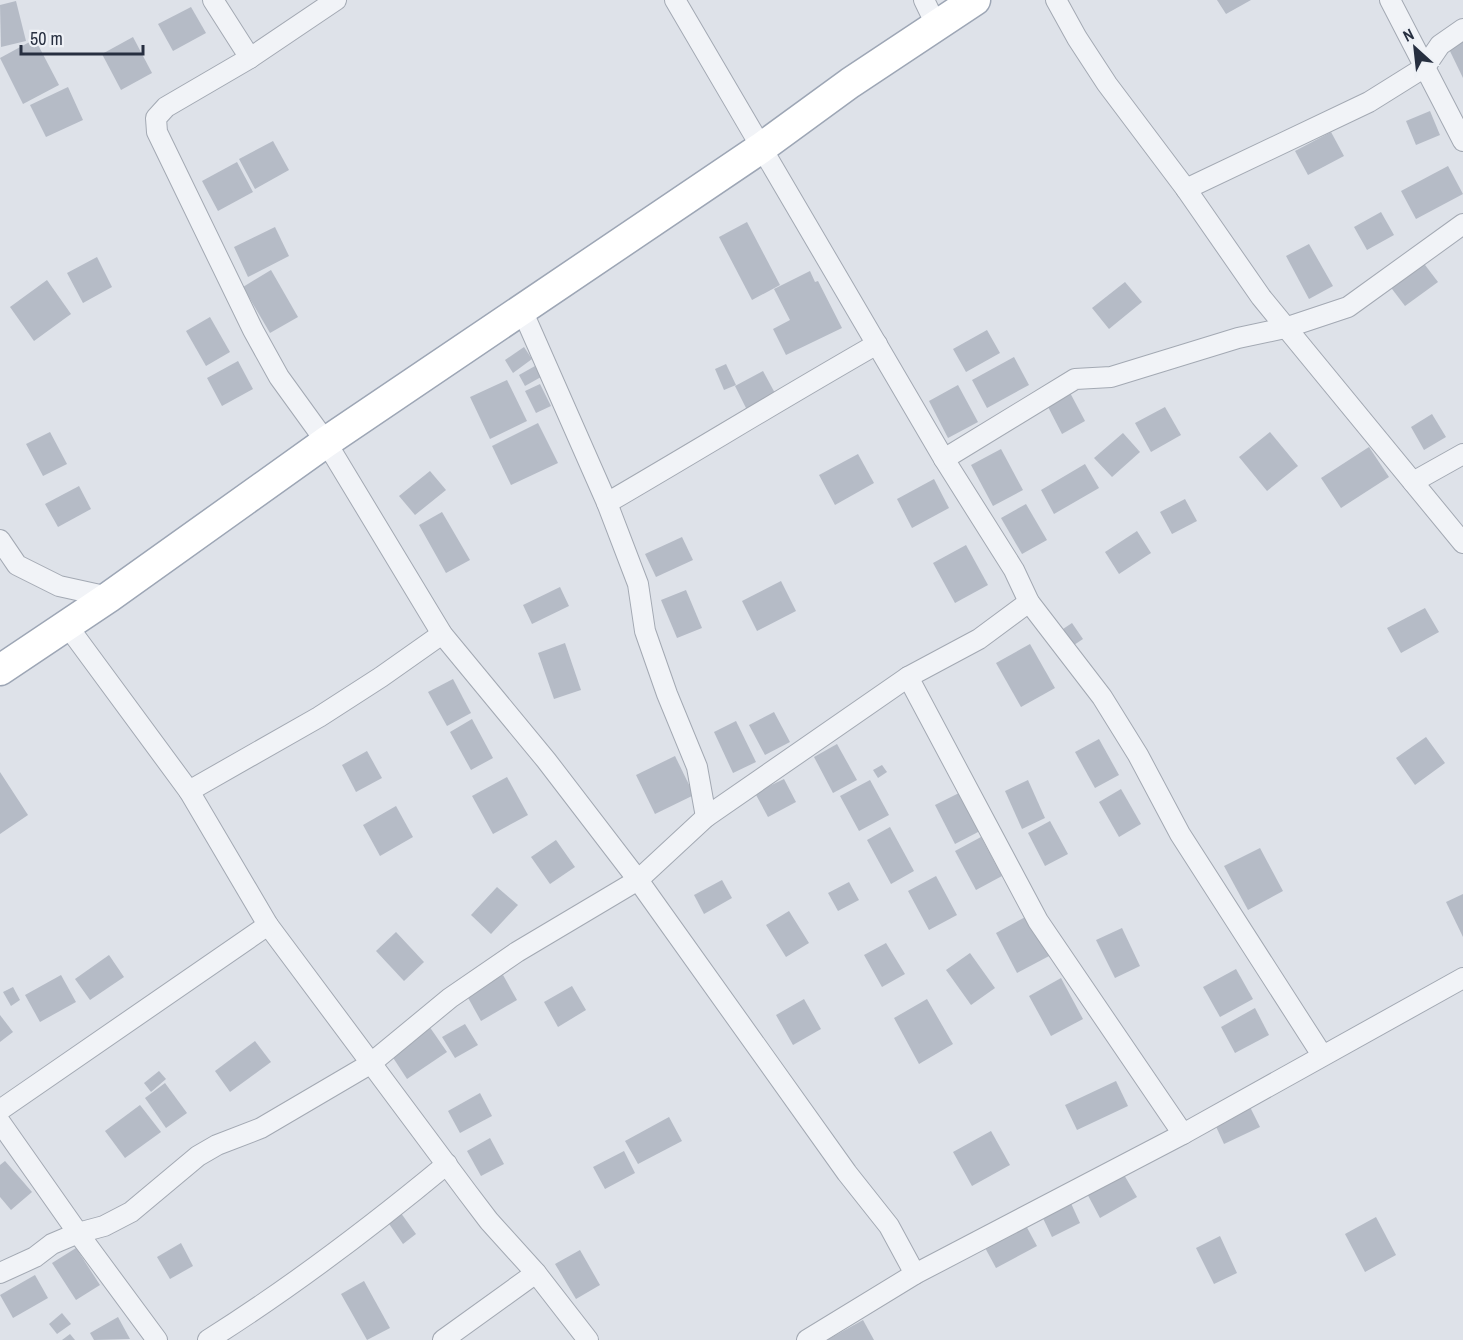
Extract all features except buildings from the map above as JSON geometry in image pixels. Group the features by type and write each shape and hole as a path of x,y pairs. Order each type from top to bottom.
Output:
{"main road":[{"path":"0,670 109,597 326,442 761,148 850,83 975,0"}],"street":[{"path":"213,0 250,58"},
{"path":"336,0 250,58 166,107 156,117 155,124 158,132 253,330 279,377 326,442 442,634 546,760 638,880 847,1173 889,1226 915,1274"},
{"path":"675,0 944,459 1014,570 1029,602 1102,697 1138,755 1180,834 1322,1055"},
{"path":"924,0 937,27"},
{"path":"1056,0 1107,84 1186,189 1261,297 1463,543"},
{"path":"1389,0 1463,141"},
{"path":"1186,189 1369,102 1425,67 1440,45 1463,29"},
{"path":"944,459 1076,379 1111,377 1238,338 1285,328 1348,308 1463,224"},
{"path":"522,310 607,503 638,584 645,631 667,694 697,767 706,817"},
{"path":"607,503 877,344"},
{"path":"1413,482 1463,453"},
{"path":"0,540 17,565 58,586 109,597"},
{"path":"0,1273 35,1257 52,1244 78,1233 104,1226 131,1212 198,1156 217,1145 261,1128 370,1064 450,998 479,978 517,952 638,880 706,817 908,677 979,639 1029,602"},
{"path":"66,624 189,791 268,925 489,1221 536,1273 588,1340"},
{"path":"189,791 319,717 442,634"},
{"path":"908,677 1038,921 1183,1134"},
{"path":"0,1110 268,925"},
{"path":"807,1340 915,1274 1183,1134 1463,978"},
{"path":"0,1122 157,1340"},
{"path":"208,1340 267,1302 350,1242 447,1164"},
{"path":"443,1340 536,1273"}]}
